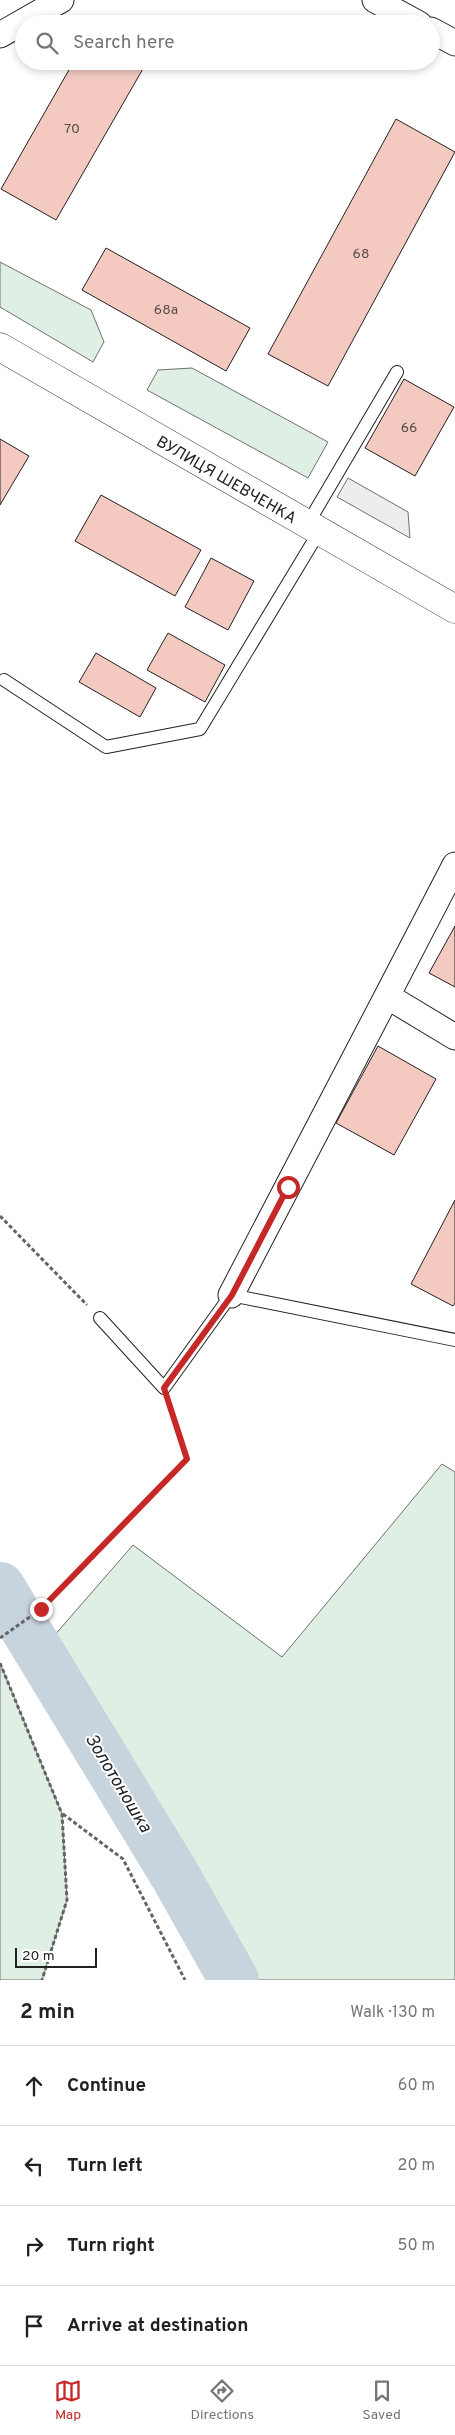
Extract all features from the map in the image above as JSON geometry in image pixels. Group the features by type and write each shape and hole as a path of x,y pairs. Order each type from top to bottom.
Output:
{"main road":[{"name":"ВУЛИЦЯ ШЕВЧЕНКА","path":"0,347 455,609"}],"street":[{"path":"35,15 61,0"},
{"path":"375,0 402,15"},
{"path":"0,35 15,26"},
{"path":"440,35 455,43"},
{"path":"232,1295 455,865"},
{"path":"387,996 455,1037"}],"lane":[{"path":"4,680 106,747 200,729 313,528 397,372"},
{"path":"100,1318 164,1388 232,1295 455,1340"}],"path":[{"path":"0,1216 100,1318"},
{"path":"0,1638 41,1609 187,1459 164,1388"},
{"path":"0,1663 62,1814 67,1900 42,1980"},
{"path":"62,1814 122,1859 185,1980"}],"green space":[{"path":"0,262 91,310 104,342 93,362 0,307"},
{"path":"192,368 328,442 308,478 147,390 158,370"},
{"path":"442,1464 455,1472 455,1980 234,1980 176,1877 40,1652 133,1545 282,1657"},
{"path":"0,1663 62,1814 67,1900 42,1980 0,1980"}],"shaded area":[{"path":"348,478 408,512 410,538 337,497"}],"building":[{"path":"69,70 142,70 56,220 1,189"},
{"path":"396,119 455,152 328,386 268,354"},
{"path":"106,248 250,328 226,371 82,290"},
{"path":"404,379 454,407 415,476 365,448"},
{"path":"0,439 29,456 0,505"},
{"path":"101,495 201,550 175,596 75,541"},
{"path":"211,558 254,581 228,630 185,607"},
{"path":"168,633 225,665 205,702 147,670"},
{"path":"96,653 156,688 140,717 79,682"},
{"path":"455,926 455,987 429,973"},
{"path":"378,1046 436,1079 394,1155 336,1123"},
{"path":"455,1200 455,1303 453,1306 411,1284"}],"waterway":[{"name":"Золотоношка","path":"0,1587 176,1877 234,1980"}],"route":[{"path":"41,1609 187,1459 164,1388 232,1295 288,1187"}]}
